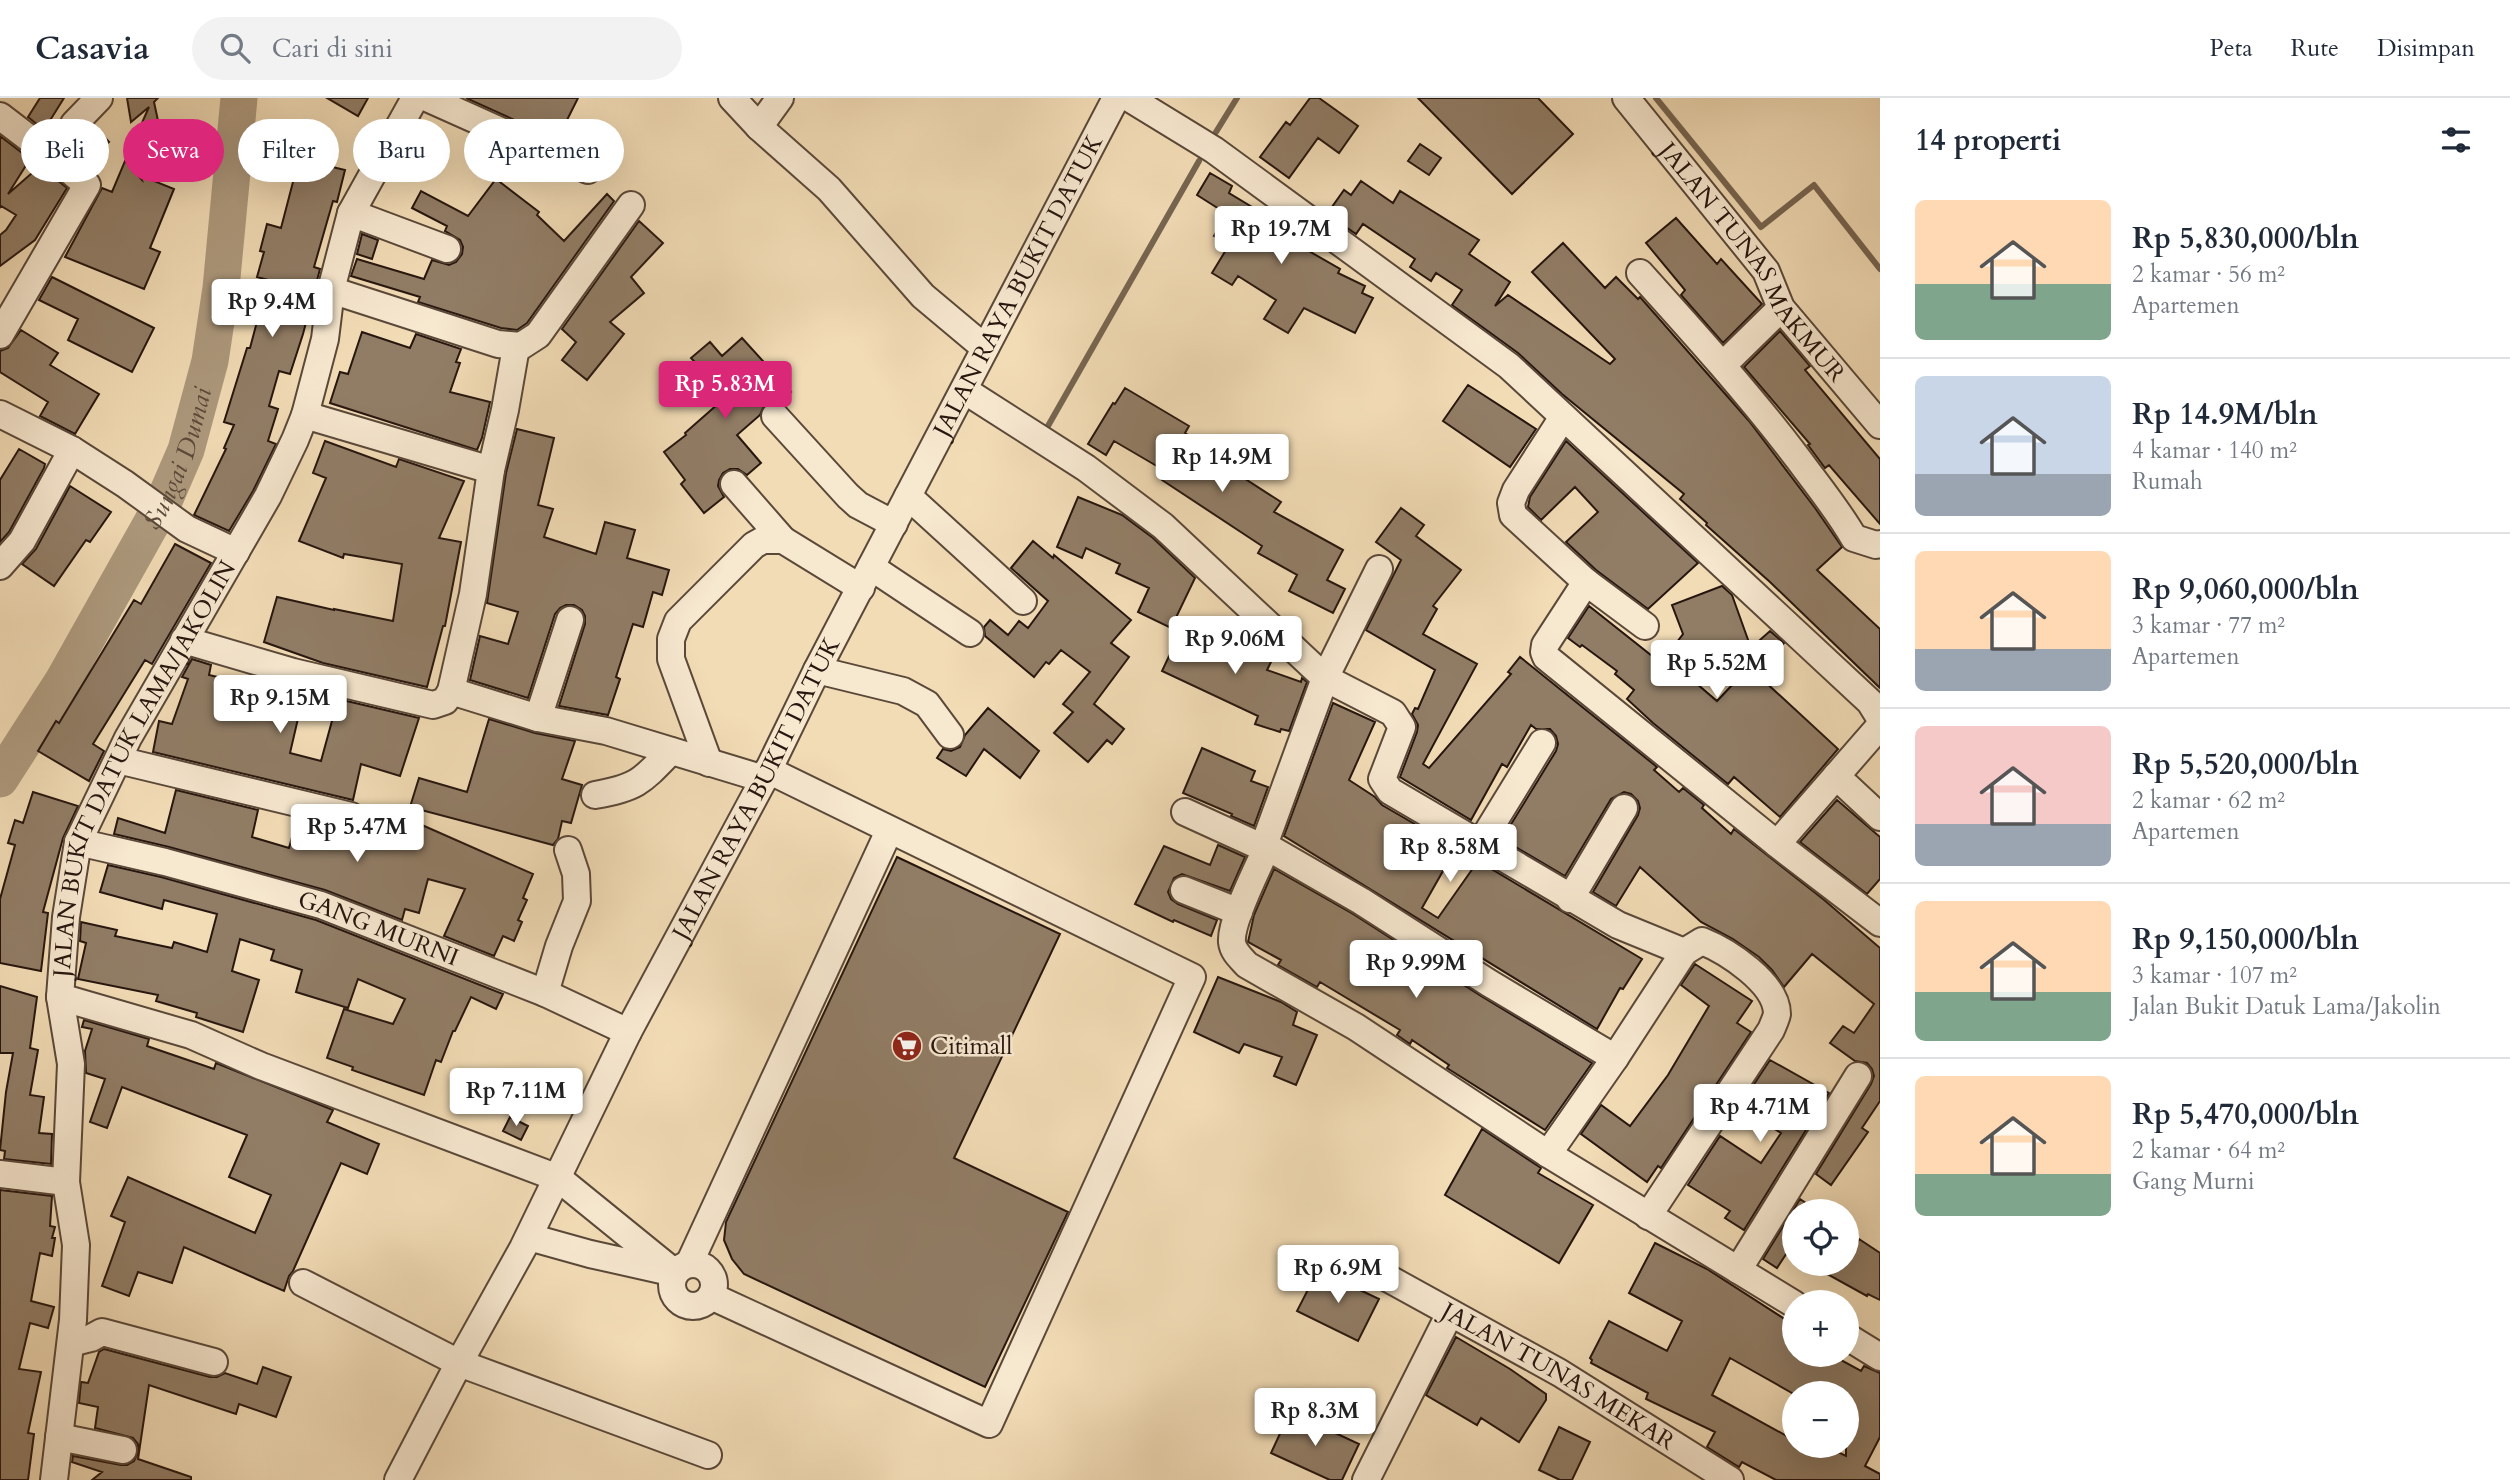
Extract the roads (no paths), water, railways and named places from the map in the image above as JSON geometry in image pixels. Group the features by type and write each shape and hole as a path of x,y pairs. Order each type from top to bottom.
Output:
{"street":[{"path":"79,119 99,98"},
{"name":"JALAN BUKIT DATUK LAMA/JAKOLIN","path":"54,1480 71,1343 76,1245 66,1182 71,1064 60,997 66,917 78,842 128,738 277,477 305,415 325,339 331,290 351,213 415,98"},
{"path":"427,98 474,119"},
{"path":"732,98 758,127 829,189 923,296 985,348"},
{"path":"758,127 780,98"},
{"name":"JALAN RAYA BUKIT DATUK","path":"398,1480 529,1237 628,1032 766,774 817,670 1116,98"},
{"path":"1129,98 1214,150 1509,366 1870,702 1880,720 1878,728 1777,844"},
{"name":"JALAN TUNAS MAKMUR","path":"1626,98 1766,271 1781,308 1880,425"},
{"path":"0,116 21,132"},
{"path":"0,335 86,188 85,182"},
{"path":"331,290 446,329 516,347 527,344 538,335 631,205"},
{"path":"351,213 447,249"},
{"path":"1640,273 1723,365 1838,512 1854,538 1880,544"},
{"path":"1723,365 1781,308"},
{"path":"184,640 293,672 433,705 445,701 451,691 473,594 491,470 516,347"},
{"path":"964,390 1086,468 1163,526 1325,678 1393,713 1400,722 1401,732 1382,779 1386,789 1570,899 1618,925 1684,951"},
{"path":"0,414 72,450 187,529 236,552"},
{"path":"305,415 491,470"},
{"path":"775,416 848,496 858,505 894,524"},
{"path":"1563,417 1516,490 1511,509 1518,522 1586,582 1645,626"},
{"path":"0,566 22,541 72,450"},
{"path":"734,484 783,540"},
{"path":"908,496 1023,601"},
{"path":"709,762 671,659 673,629 754,545 763,540 783,540 866,577 971,633"},
{"path":"1379,569 1325,678 1239,912 1232,943 1238,955 1247,965 1356,1027 1548,1154 1782,1297"},
{"path":"1586,582 1545,645 1546,657 1777,844 1880,923"},
{"path":"538,718 570,620"},
{"path":"817,670 903,691 927,704 950,735"},
{"path":"451,691 538,718 606,730 709,762 766,774 1192,977 989,1424 711,1296"},
{"path":"1480,844 1542,743"},
{"path":"595,795 626,790 646,777 671,751"},
{"path":"118,760 351,816"},
{"path":"1836,776 1880,817"},
{"path":"1570,899 1624,808"},
{"path":"1185,812 1265,847 1361,901 1489,983 1615,1058"},
{"path":"529,1237 598,1256 682,1268 701,1265 712,1275 714,1289 711,1296 699,1305 692,1306 680,1302 673,1292 682,1268 889,831"},
{"name":"GANG MURNI","path":"78,842 165,862 321,905 545,993 628,1032"},
{"path":"545,993 559,946 577,901 576,874 568,850"},
{"path":"1184,890 1239,912"},
{"path":"1548,1154 1615,1058 1684,951 1702,941 1728,954 1763,984 1771,994 1777,1015 1771,1030 1648,1216"},
{"path":"60,997 191,1035 261,1066 558,1178 682,1268"},
{"path":"1738,1270 1858,1076"},
{"path":"0,1174 66,1182"},
{"name":"JALAN TUNAS MEKAR","path":"1384,1276 1560,1373 1730,1480"},
{"path":"303,1283 459,1363 708,1455"},
{"path":"1366,1480 1450,1313"},
{"path":"71,1343 109,1332 214,1362"},
{"path":"1859,1344 1880,1357"},
{"path":"59,1437 123,1450"}],"waterway":[{"name":"Sungai Dumai","path":"0,779 63,681 164,501 186,450 210,361 221,288 239,98"},
{"path":"1216,132 1237,98"},
{"path":"1656,98 1761,227 1814,185 1880,269"},
{"path":"1044,433 1199,161"}],"place":[{"name":"Citimall","path":"907,1046"}]}
